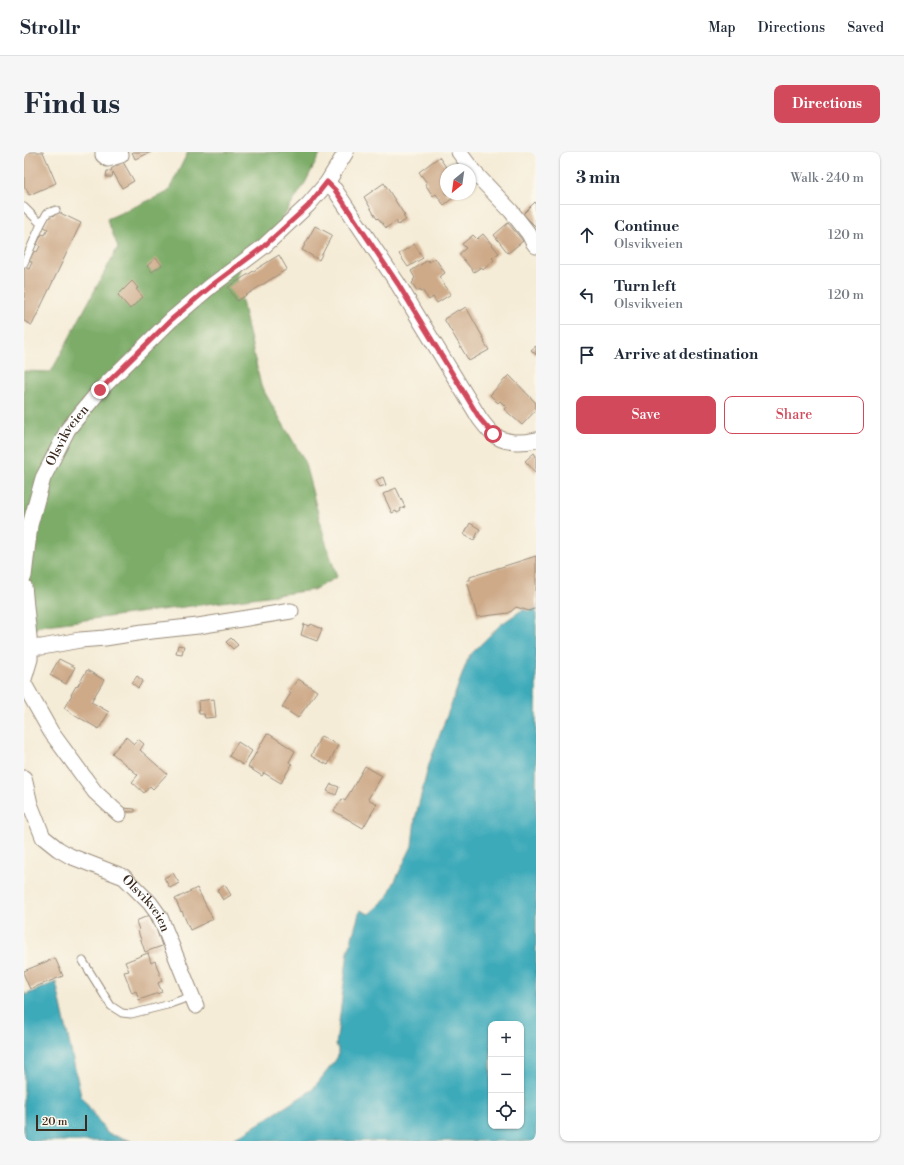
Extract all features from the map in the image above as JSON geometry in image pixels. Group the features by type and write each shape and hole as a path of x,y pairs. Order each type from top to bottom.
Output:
{"street":[{"path":"103,152 103,155 108,159 121,155"},
{"name":"Olsvikveien","path":"24,576 30,525 43,478 68,429 100,390 171,320 211,286 263,247 308,206 327,182 346,152"},
{"path":"459,152 473,171 511,211 529,234 536,246"},
{"path":"327,182 335,190 394,278 480,419 493,434 508,441 530,442 536,440"},
{"path":"24,586 30,647 30,659 24,679"},
{"path":"30,647 42,647 80,640 198,626 291,611"},
{"path":"24,684 51,732 95,792 120,814"},
{"name":"Olsvikveien","path":"24,778 30,804 44,837 58,849 70,856 124,877 150,903 160,917 194,1001"}],"lane":[{"path":"24,207 41,224"},
{"path":"24,263 47,213 56,210"},
{"path":"83,961 111,1006 122,1013 131,1014 194,1001"}],"green space":[{"path":"188,152 321,152 305,183 277,227 241,264 237,279 261,386 304,460 325,540 337,577 313,590 39,626 24,638 24,371 51,372 118,247 107,219 168,192"}],"water":[{"path":"536,604 536,1141 229,1141 312,1090 338,1056 338,1049 336,1045 348,952 360,910 369,914 386,899 412,846 415,819 429,764 469,656 500,625 519,612"},
{"path":"56,982 81,1096 108,1134 132,1141 24,1141 24,992 25,995"}],"building":[{"path":"24,152 43,152 56,183 29,195 26,188 24,188"},
{"path":"132,152 151,152 135,159"},
{"path":"439,157 444,164 440,164 440,200 436,194 433,196 425,184 427,183 419,172"},
{"path":"123,162 134,181 122,188 113,172 112,177 106,177 107,171 112,171 111,169"},
{"path":"384,183 406,220 398,225 396,221 386,228 378,218 377,219 364,197"},
{"path":"440,200 450,200 444,205"},
{"path":"535,202 536,203 536,227 523,214"},
{"path":"56,211 81,223 32,325 24,321 24,270 25,267 29,269 32,262 29,261 34,251 37,252 40,246 37,244 42,234 45,235 48,229 44,227 50,214 54,216"},
{"path":"508,223 523,241 508,253 494,235"},
{"path":"315,226 332,235 319,260 302,250"},
{"path":"483,234 499,253 492,258 494,260 483,270 481,267 474,272 459,254 466,248 462,244 473,235 477,239"},
{"path":"414,244 423,258 408,267 399,254"},
{"path":"279,255 287,269 237,301 228,287"},
{"path":"156,258 162,265 152,272 147,266"},
{"path":"435,258 445,273 439,277 451,294 437,303 433,297 429,300 422,290 421,291 420,289 417,291 412,283 415,278 411,271 428,260 429,262"},
{"path":"132,281 138,288 136,289 143,297 130,309 118,295"},
{"path":"466,307 489,350 469,361 444,319"},
{"path":"536,346 536,355 531,350"},
{"path":"509,375 536,403 536,410 522,425 504,409 506,407 500,401 498,403 490,395"},
{"path":"534,453 536,456 536,473 525,461"},
{"path":"383,477 386,485 380,487 376,480"},
{"path":"396,488 405,507 400,509 401,511 397,513 396,511 392,513 383,494"},
{"path":"470,523 480,529 474,540 464,535"},
{"path":"536,556 536,608 529,611 516,607 509,613 477,617 467,580 470,580 470,577"},
{"path":"304,624 310,626 311,624 322,629 317,641 301,635"},
{"path":"231,638 238,645 233,649 226,642"},
{"path":"178,645 184,646 182,654 176,653"},
{"path":"59,659 75,667 66,684 50,675"},
{"path":"87,670 104,680 91,702 109,712 99,729 80,719 64,708"},
{"path":"137,676 143,681 138,688 132,683"},
{"path":"298,679 317,691 298,718 282,707 291,693 289,691"},
{"path":"214,699 216,717 205,718 204,714 199,714 198,701"},
{"path":"269,734 295,751 289,762 292,764 281,783 264,773 262,776 248,767 266,735"},
{"path":"321,736 338,745 328,765 311,756"},
{"path":"126,737 134,744 138,739 144,744 140,750 167,774 153,789 150,786 144,793 132,782 138,775 112,753"},
{"path":"238,742 252,751 243,765 229,756"},
{"path":"365,766 382,776 368,799 377,804 363,828 334,811 342,799 345,801"},
{"path":"331,784 339,787 336,795 327,791"},
{"path":"123,808 135,809 135,812 123,812"},
{"path":"173,873 179,883 170,888 164,878"},
{"path":"225,885 231,895 223,900 217,890"},
{"path":"197,888 213,919 190,930 175,899"},
{"path":"150,915 162,946 145,952 136,921"},
{"path":"148,953 151,963 155,961 162,981 158,983 162,992 139,1000 136,991 132,993 124,972 129,971 125,962"},
{"path":"55,958 63,976 30,989 24,975 24,971"}],"route":[{"path":"100,390 171,320 211,286 263,247 308,206 327,182 335,190 398,284 480,419 493,434"}]}
